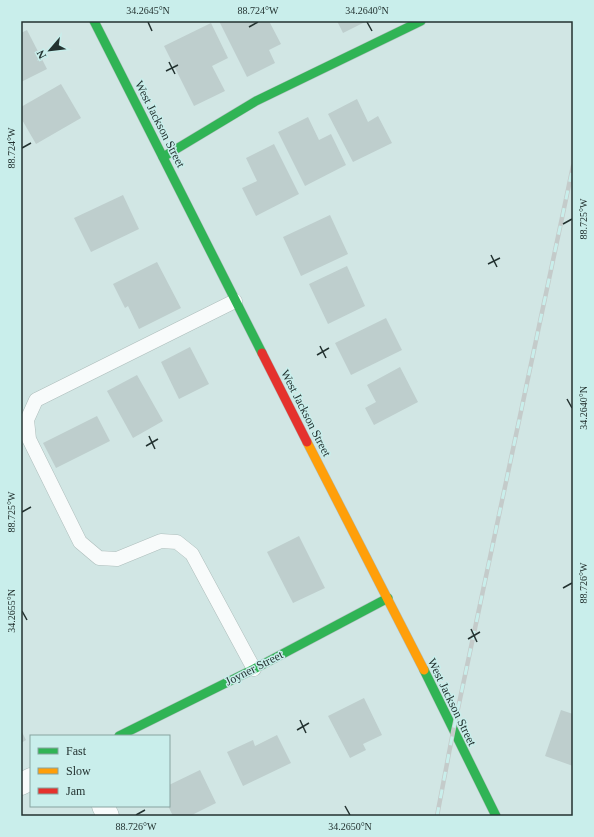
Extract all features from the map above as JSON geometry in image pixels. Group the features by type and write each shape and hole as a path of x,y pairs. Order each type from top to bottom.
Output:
{"street":[{"name":"West Jackson Street","path":"94,21 235,301 388,598 496,816"},
{"path":"163,158 256,101 421,21"},
{"name":"Joyner Street","path":"121,735 254,669 388,598"},
{"path":"21,784 30,780"},
{"path":"104,807 108,816"}],"lane":[{"path":"235,301 36,400 27,420 29,439 80,542 99,558 117,559 161,541 177,542 192,554 254,669"}],"building":[{"path":"219,21 255,21 256,23 259,21 269,21 281,44 269,50 275,63 247,77"},
{"path":"337,21 367,21 343,33"},
{"path":"211,23 228,58 212,66 225,91 194,106 164,46"},
{"path":"27,30 47,69 21,82 21,33"},
{"path":"61,84 81,118 36,144 21,118 21,107"},
{"path":"357,99 368,122 378,116 392,143 353,162 328,114"},
{"path":"308,117 319,140 331,134 346,165 305,186 278,132"},
{"path":"274,144 299,194 256,216 242,188 257,181 246,158"},
{"path":"123,195 139,229 91,252 74,218"},
{"path":"330,215 348,254 301,276 283,237"},
{"path":"157,262 181,308 139,329 128,306 125,308 113,284"},
{"path":"347,266 365,306 328,324 309,284"},
{"path":"386,318 402,350 351,375 335,343"},
{"path":"190,347 209,384 179,399 161,362"},
{"path":"400,367 418,402 374,425 365,408 376,402 367,385"},
{"path":"137,375 163,421 133,438 107,391"},
{"path":"97,416 110,441 56,468 43,443"},
{"path":"299,536 325,588 293,603 267,552"},
{"path":"364,698 382,735 363,744 366,750 350,758 328,716"},
{"path":"561,710 573,714 573,766 545,756"},
{"path":"21,730 26,740 21,743"},
{"path":"277,735 291,763 243,786 227,752 253,740 255,746"},
{"path":"200,770 216,803 190,816 173,816 168,807 170,807 170,785"}],"railway":[{"path":"437,816 453,732 573,166"}],"traffic: fast":[{"path":"94,21 262,353"},
{"path":"163,157 256,101 421,21"},
{"path":"121,735 254,669 388,598"},
{"path":"424,670 496,816"}],"traffic: slow":[{"path":"307,442 424,670"}],"traffic: jam":[{"path":"262,353 307,442"}]}
